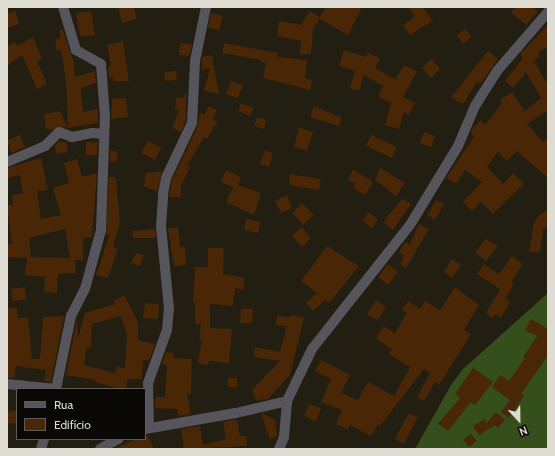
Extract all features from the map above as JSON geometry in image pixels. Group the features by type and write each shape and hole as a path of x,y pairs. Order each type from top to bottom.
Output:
{"street":[{"path":"56,388 71,316 85,289 101,230 104,134 103,70 101,64 76,50 63,7"},
{"path":"206,7 195,61 192,123 166,178 163,194 160,226 169,309 167,330 148,383 147,428 236,413 287,401"},
{"path":"279,449 284,437 287,401 312,349 410,224 458,146 475,106 497,71 548,12"},
{"path":"7,162 45,146 59,132 72,137 92,132 104,134"},
{"path":"7,384 46,388"},
{"path":"100,449 116,440"}],"green space":[{"path":"548,293 548,449 415,449 451,385 463,369"}],"building":[{"path":"118,7 134,7 137,19 122,23"},
{"path":"326,7 362,7 348,35 320,19 313,29 311,54 300,54 301,41 277,36 279,21 301,25 310,11 320,17"},
{"path":"408,7 423,7 433,21 410,35 403,25 415,16"},
{"path":"515,7 533,7 538,11 526,25 511,12"},
{"path":"15,10 19,24 7,28 7,13"},
{"path":"91,11 95,35 80,37 76,13"},
{"path":"211,13 223,16 219,30 208,28"},
{"path":"548,25 548,46 538,53 540,56 534,61 548,85 548,110 527,124 543,142 548,138 548,178 517,151 507,161 498,152 487,167 503,184 513,173 524,184 493,214 481,202 472,211 463,202 482,182 465,170 456,184 446,178 474,137 471,133 472,129 481,120 485,125 502,103 500,100 512,92 525,111 541,98 526,72 513,88 505,81 523,58 520,54"},
{"path":"465,29 472,37 463,44 457,35"},
{"path":"60,30 63,30 74,63 75,77 95,71 96,83 81,88 83,112 98,109 98,123 68,128 66,82 61,49 57,51 55,39 60,38"},
{"path":"33,37 42,59 37,61 47,84 37,89 22,55 7,66 7,47 14,42 17,46"},
{"path":"123,41 129,81 113,81 113,77 109,78 108,66 111,65 107,45"},
{"path":"180,43 192,44 189,56 179,55"},
{"path":"224,43 278,53 277,57 307,60 305,78 312,80 310,90 263,78 266,63 261,62 261,60 222,53"},
{"path":"344,50 366,57 368,53 380,58 375,68 395,79 404,65 417,72 403,97 415,103 409,115 404,112 399,129 385,125 391,103 378,96 383,86 364,75 359,91 350,88 355,71 339,66"},
{"path":"488,51 498,59 480,84 477,82 463,104 451,97"},
{"path":"212,55 219,94 204,91 210,68 202,70 202,57"},
{"path":"431,59 440,69 431,78 422,68"},
{"path":"176,71 177,80 165,81 164,72"},
{"path":"231,81 243,85 238,98 226,94"},
{"path":"186,91 186,121 181,132 172,128 179,110 175,109 176,97 183,98"},
{"path":"126,98 128,117 111,119 112,99"},
{"path":"241,103 254,108 250,116 238,111"},
{"path":"209,106 217,110 213,119 217,122 207,139 204,137 187,166 190,167 181,186 181,197 169,197 172,180 198,126 199,117 201,113 204,115"},
{"path":"314,106 342,118 339,126 310,117"},
{"path":"60,111 68,128 58,126 52,130 46,129 44,114"},
{"path":"257,117 266,120 264,129 254,126"},
{"path":"299,127 313,132 307,151 294,147"},
{"path":"424,132 435,136 431,147 420,143"},
{"path":"20,135 25,147 11,153 7,140"},
{"path":"371,135 397,147 392,158 366,146"},
{"path":"148,141 161,148 155,160 141,153"},
{"path":"58,142 66,142 68,152 56,154 55,146"},
{"path":"86,142 98,142 97,155 86,155"},
{"path":"110,150 118,152 116,162 110,161"},
{"path":"265,150 273,153 269,167 260,164"},
{"path":"41,158 48,190 37,191 41,219 61,215 53,188 69,183 64,163 77,159 82,177 97,173 92,237 83,238 83,260 75,260 76,273 58,274 57,293 44,292 45,277 25,275 27,258 7,257 7,244 12,244 7,205 13,205 12,195 23,193 20,175 7,178 7,168","holes":["65,229 70,258 31,257 29,238"]},
{"path":"380,168 405,183 396,196 375,180"},
{"path":"353,169 373,182 365,195 353,188 356,183 348,180"},
{"path":"226,170 241,177 238,185 261,193 254,215 226,202 233,187 221,182"},
{"path":"162,171 157,192 144,186 146,173"},
{"path":"290,174 321,179 319,190 289,185"},
{"path":"109,177 116,177 120,224 113,247 118,249 108,278 96,275 110,234 106,235"},
{"path":"287,195 292,208 281,213 275,201"},
{"path":"402,199 411,204 393,230 383,222"},
{"path":"436,200 444,204 435,220 427,215"},
{"path":"302,203 314,215 303,225 292,213"},
{"path":"548,210 548,227 543,229 540,253 529,251 534,223 540,214"},
{"path":"369,212 378,220 372,228 362,220"},
{"path":"246,219 260,222 258,233 244,230"},
{"path":"419,224 429,229 406,268 400,264 404,256 399,252 405,242 410,244"},
{"path":"178,227 180,247 185,246 186,265 174,266 168,228"},
{"path":"302,227 311,238 302,247 292,236"},
{"path":"155,229 156,238 133,238 132,231"},
{"path":"486,239 498,246 486,261 475,252"},
{"path":"327,246 359,266 329,303 325,300 313,311 306,303 317,293 301,281"},
{"path":"208,248 224,248 223,274 245,278 243,290 235,288 233,306 210,304 210,328 232,329 229,363 209,361 208,365 198,363 202,340 199,340 201,324 195,324 195,303 193,303 195,267 208,267"},
{"path":"136,253 144,255 140,266 131,263"},
{"path":"512,256 523,264 511,282 514,284 505,299 510,302 501,318 495,314 492,318 486,313 500,289 477,274 484,264 499,274"},
{"path":"452,259 461,265 452,278 444,272"},
{"path":"388,264 398,272 388,285 378,277"},
{"path":"25,287 26,300 12,301 11,289"},
{"path":"455,287 479,305 464,330 471,334 439,385 435,382 424,401 417,397 430,373 424,369 380,426 378,424 371,436 350,425 348,430 336,424 342,410 321,402 331,379 315,371 321,360 350,375 341,393 358,400 368,382 394,396 410,367 389,354 392,349 376,339 383,326 395,333 407,313 402,310 408,301 420,309 425,301 440,310"},
{"path":"124,295 138,322 138,340 155,344 149,361 143,360 142,379 128,379 125,388 117,388 95,382 96,380 66,375 77,319 78,339 85,313 115,304 113,301","holes":["121,316 127,335 125,369 117,366 115,373 84,365 87,347 91,347 92,324"]},
{"path":"376,300 386,307 378,321 367,314"},
{"path":"145,303 159,304 158,319 143,318"},
{"path":"7,308 17,308 18,318 28,318 32,359 40,359 43,317 64,316 51,382 44,381 46,370 16,366 14,378 7,378"},
{"path":"241,309 253,309 252,323 240,323"},
{"path":"291,315 304,318 290,375 268,399 256,400 252,390 280,361 254,357 255,347 280,352 287,326 276,325 277,316 290,317"},
{"path":"531,319 548,329 548,355 521,394 524,396 509,418 501,412 510,400 492,387 500,375 509,381 525,358 523,357 537,336 525,330"},
{"path":"166,352 174,353 173,358 192,359 191,394 187,394 191,414 179,416 177,409 155,408 156,397 165,397 167,365 162,364"},
{"path":"473,368 493,382 475,405 471,402 448,431 438,424 460,398 455,394"},
{"path":"228,378 237,378 237,387 228,387"},
{"path":"309,404 321,408 316,421 304,416"},
{"path":"16,410 16,423 8,424 7,412"},
{"path":"496,412 505,420 498,428 495,425 479,435 473,426 485,419 487,423"},
{"path":"263,413 275,420 277,436 270,439 261,414"},
{"path":"409,413 418,417 404,444 395,439"},
{"path":"237,419 240,436 246,436 247,446 184,449 181,429 200,426 203,445 226,439 223,422"},
{"path":"471,434 477,441 469,447 463,440"},
{"path":"148,435 154,449 113,449 135,440 146,440"}]}
